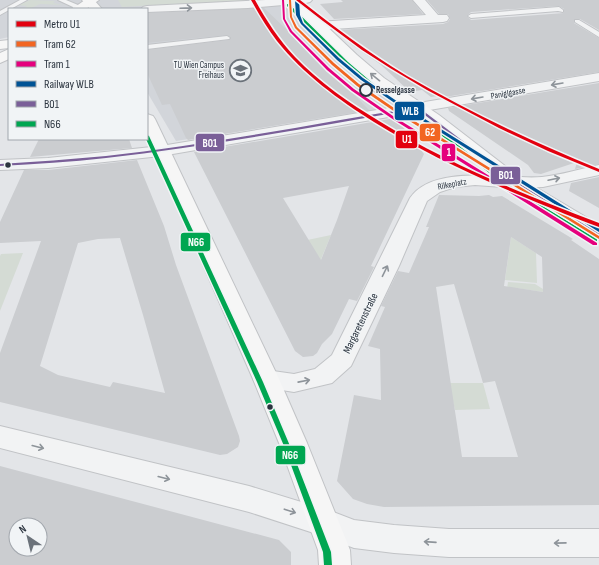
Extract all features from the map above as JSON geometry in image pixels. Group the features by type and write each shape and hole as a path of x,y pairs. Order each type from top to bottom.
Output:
{"main road":[{"path":"293,0 317,26 380,81 516,183 599,234"},
{"path":"80,8 92,3"},
{"path":"148,120 293,443 334,550 335,565"}],"street":[{"path":"148,9 248,5 306,0"},
{"path":"317,26 442,19 419,0"},
{"name":"Paniglgasse","path":"1,167 161,151 599,77"},
{"name":"Rilkeplatz","path":"433,188 453,182 475,180 516,183 543,182 599,170"},
{"name":"Margaretenstraße","path":"266,380 294,383 323,377 342,360 419,198 433,188"},
{"path":"0,437 249,499 323,522 354,534 394,539 449,543 599,543"}],"lane":[{"path":"9,8 24,0"},
{"path":"61,0 76,6 75,8"},
{"path":"472,16 559,9 561,11"},
{"path":"577,21 599,35"},
{"path":"148,48 227,38"}],"shaded area":[{"name":"TU Wien Campus Freihaus","path":"0,0 284,0 305,23 405,105 176,141 148,94 148,8 8,8 8,37 0,39"},
{"path":"30,0 55,1 53,3 63,5 40,4 31,8 24,8 27,6 18,5"},
{"path":"118,0 260,0 262,3 122,7"},
{"path":"331,235 319,264 279,246"},
{"path":"511,237 536,253 537,283 505,280"},
{"path":"23,253 0,311 0,256 1,254"},
{"path":"508,282 535,284 543,289 543,292 516,288 506,296"},
{"path":"449,383 483,383 490,409 455,410"}],"building":[{"path":"341,0 412,0 423,14 334,19 320,4 343,2"},
{"path":"427,0 599,0 599,30 580,19 574,20 574,23 599,38 599,72 445,97 445,95 431,97 422,90 410,92 380,64 352,45 337,30 443,24 448,22 450,19 448,14 439,14","holes":["559,6 564,9 564,13 471,20 467,16 471,12"]},
{"name":"TU Wien Campus Freihaus","path":"264,8 285,28 290,29 369,110 188,140 170,104 162,105 148,75 148,50 229,40 231,38 227,35 148,43 148,13"},
{"path":"599,83 599,164 575,169 577,162 541,174 534,173 528,165 449,111 448,108"},
{"path":"396,118 424,154 371,266 374,267 357,301 349,299 332,334 313,356 303,357 295,351 194,152","holes":["349,186 321,260 283,198"]},
{"path":"38,140 129,140 132,148 30,157"},
{"path":"137,160 164,226 176,265 239,436 240,441 238,447 227,454 220,455 0,402 0,353 41,241 0,243 0,222 24,170 48,170","holes":["120,238 165,393 113,382 110,387 58,375 40,366 78,243 98,239"]},
{"path":"599,177 599,208 569,191 571,183"},
{"path":"439,195 502,196 573,239 571,240 599,259 599,505 384,507 367,504 353,499 337,481 354,395 381,400 380,349 368,346 385,307 381,306 398,271 409,273 429,227 426,227","holes":["511,237 542,257 543,292 504,286","454,284 483,383 495,381 518,457 462,457 436,287"]},
{"path":"0,466 279,540 291,552 291,565 0,565"}],"metro line":[{"name":"U1","path":"253,0 278,40 294,58 328,89 347,102 412,143 464,169 544,204 599,225"},
{"name":"U1","path":"298,0 363,49 428,90 500,127 599,171"}],"tram line":[{"name":"1","path":"283,0 284,19 291,31 328,69 353,90 392,117 595,244"},
{"name":"62","path":"290,0 291,17 296,27 333,64 358,85 396,111 599,238"}],"rail line":[{"name":"WLB","path":"297,0 298,15 302,23 338,59 362,79 400,105 599,230"}],"transit line":[{"name":"N66","path":"288,5 347,63 375,87 429,124 512,189 595,240"},
{"name":"B01","path":"418,108 516,183 599,234"},
{"name":"B01","path":"0,165 105,157 210,143 418,108"},
{"name":"N66","path":"148,138 260,382 287,446 327,552 328,565"}],"place":[{"name":"TU Wien Campus Freihaus","path":"240,70"},
{"name":"Resselgasse","path":"366,90"}]}
